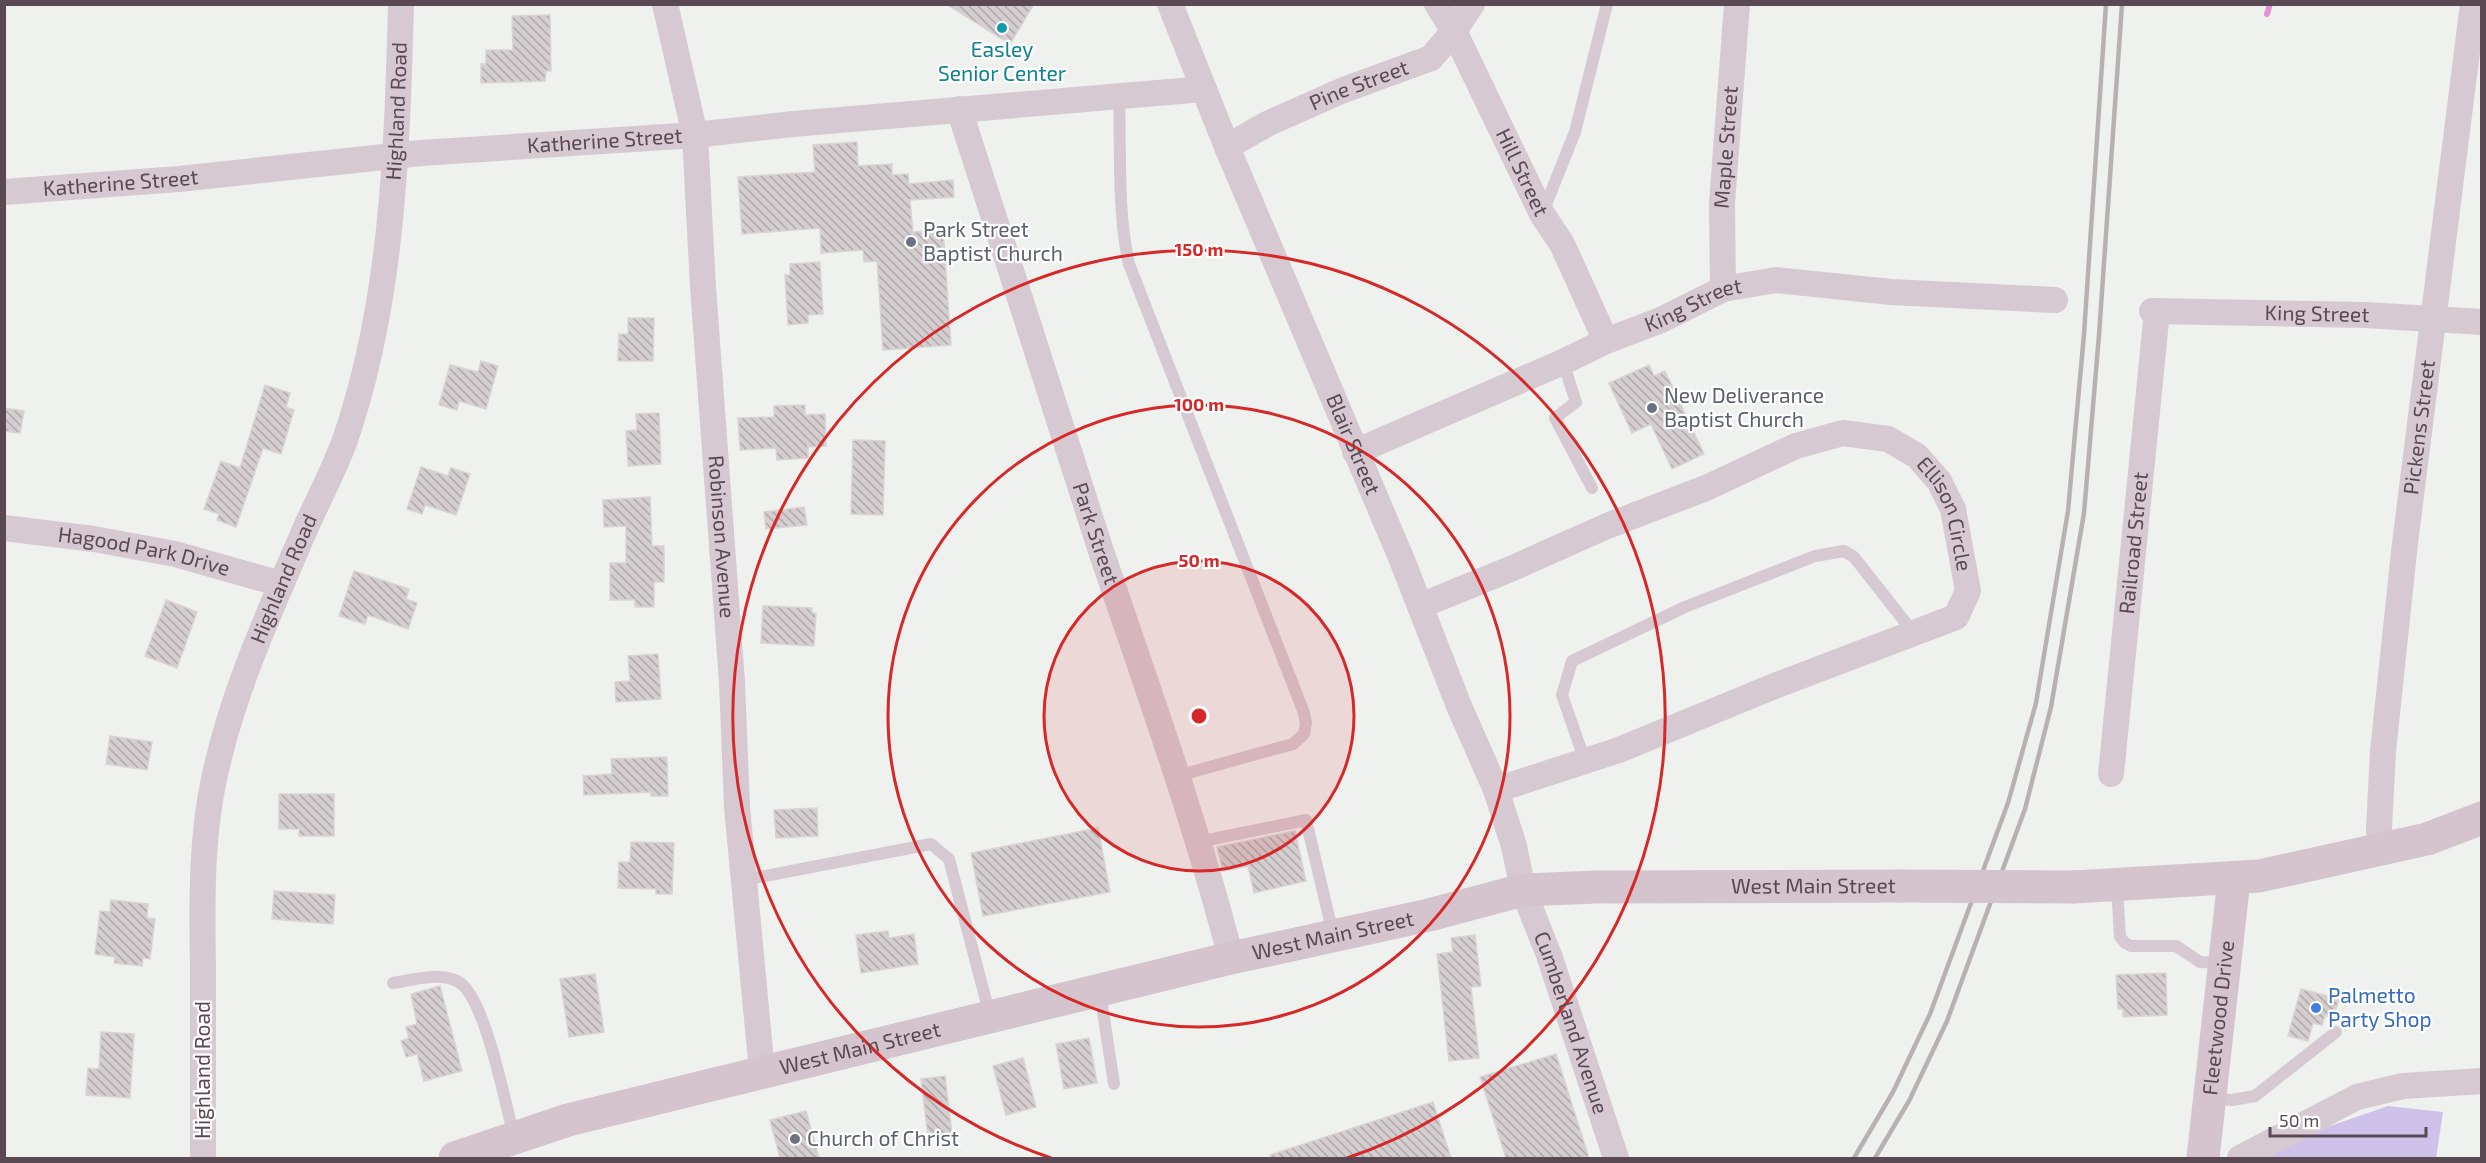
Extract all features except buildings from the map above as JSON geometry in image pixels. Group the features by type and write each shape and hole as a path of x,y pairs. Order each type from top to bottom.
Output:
{"main road":[{"name":"West Main Street","path":"455,1158 568,1120 1231,958 1334,937 1523,890 1596,887 2074,887 2234,879 2381,851 2427,839 2481,818"},
{"name":"Fleetwood Drive","path":"2203,1158 2234,879"}],"street":[{"name":"Highland Road","path":"203,1158 202,885 212,787 227,723 248,663 344,442 363,381 378,308 388,237 401,4"},
{"name":"Robinson Avenue","path":"665,4 695,135 704,298 732,682 737,807 762,1072"},
{"name":"Blair Street","path":"1170,4 1227,147 1496,790 1514,846 1523,890"},
{"name":"Hill Street","path":"1437,4 1454,31 1542,214 1562,244 1606,341"},
{"name":"Pine Street","path":"1227,147 1267,124 1341,91 1431,58 1454,31 1472,4"},
{"name":"Maple Street","path":"1723,289 1722,203 1737,4"},
{"name":"Pickens Street","path":"2381,851 2379,830 2383,751 2405,543 2473,4"},
{"name":"Katherine Street","path":"4,192 179,179 394,156 695,135 959,109 1204,89"},
{"name":"Park Street","path":"959,109 1066,446 1214,890 1231,958"},
{"name":"King Street","path":"1355,452 1563,362 1606,341 1661,320 1723,289 1776,280 1891,292 2055,300"},
{"name":"King Street","path":"2154,311 2280,312 2481,322"},
{"name":"Railroad Street","path":"2111,774 2154,311"},
{"name":"Ellison Circle","path":"1420,606 1607,526 1706,488 1796,446 1843,433 1888,440 1917,456 1939,481 1953,508 1968,591 1956,617 1788,680 1619,750 1496,790"},
{"name":"Hagood Park Drive","path":"4,528 94,539 175,554 281,584"},
{"name":"Cumberland Avenue","path":"1523,890 1549,956 1616,1158"},
{"path":"2240,1158 2356,1097 2403,1086 2481,1081"}],"lane":[{"path":"1542,214 1575,132 1607,4"},
{"path":"1119,96 1122,203 1125,245 1129,264 1304,712 1306,723 1304,734 1293,744 1177,776"},
{"path":"1563,362 1576,402 1555,418 1592,488"},
{"path":"1585,761 1562,695 1572,661 1685,607 1815,556 1844,551 1854,557 1913,632"},
{"path":"1198,842 1306,820 1334,937"},
{"path":"744,880 931,844 949,859 990,1017"},
{"path":"2117,885 2120,937 2125,943 2131,946 2176,946 2200,962 2224,963"},
{"path":"393,983 435,976 458,981 472,996 483,1019 514,1138"},
{"path":"1100,991 1114,1084"},
{"path":"2210,1098 2232,1100 2255,1096 2336,1032"}],"shaded area":[{"path":"2388,1106 2443,1112 2436,1158 2267,1158 2307,1134"}],"waterway":[{"path":"2267,14 2270,4"}],"railway":[{"path":"1854,1158 1893,1092 1930,1014 2008,803 2036,703 2068,511 2084,334 2106,4"},
{"path":"1875,1158 1909,1101 1947,1021 2025,809 2051,707 2084,513 2122,4"}],"place":[{"name":"Easley Senior Center","path":"1002,28"},
{"name":"Park Street Baptist Church","path":"911,242"},
{"name":"New Deliverance Baptist Church","path":"1652,408"},
{"name":"Palmetto Party Shop","path":"2316,1008"},
{"name":"Church of Christ","path":"795,1139"}]}
